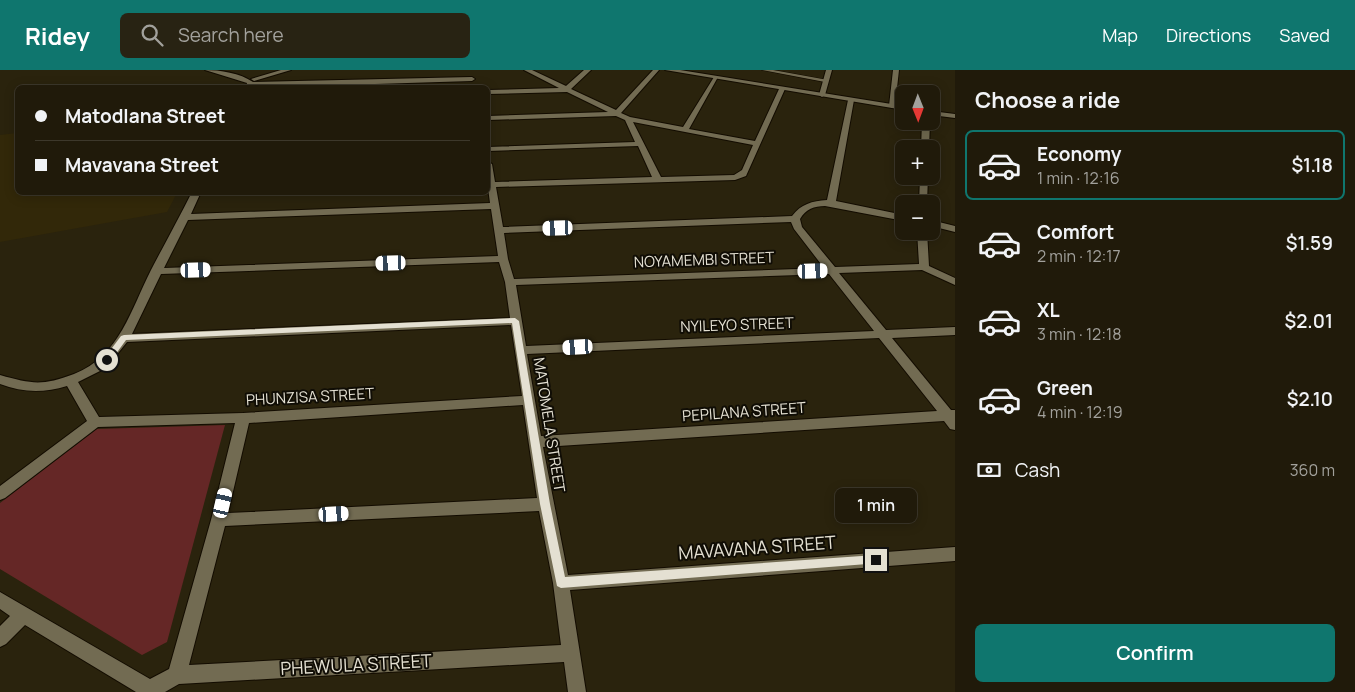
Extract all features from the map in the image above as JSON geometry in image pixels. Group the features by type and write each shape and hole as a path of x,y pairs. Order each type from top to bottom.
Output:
{"street":[{"path":"208,70 225,71 249,84 472,79"},
{"path":"249,84 288,70"},
{"path":"472,70 473,85"},
{"path":"527,70 628,119 758,144"},
{"path":"490,92 566,90 588,70"},
{"path":"490,118 616,114 656,70"},
{"path":"668,70 692,72 716,78 895,106"},
{"path":"822,95 828,70"},
{"path":"892,106 896,70"},
{"path":"684,131 716,78"},
{"path":"491,185 735,178 746,170 782,89"},
{"path":"831,203 851,100"},
{"path":"940,114 955,116"},
{"path":"628,119 658,180"},
{"path":"490,149 639,144"},
{"name":"MATOMELA STREET","path":"490,178 503,259 510,282 527,400 545,504 561,583 577,692"},
{"path":"1,381 15,386 38,389 71,381 100,366 124,338 195,195"},
{"path":"499,230 795,219 805,207 812,204 831,203 895,216"},
{"path":"185,217 494,206"},
{"path":"795,219 797,227 953,419"},
{"path":"940,225 955,229"},
{"path":"922,240 924,267 955,282"},
{"path":"156,271 503,259"},
{"name":"NOYAMEMBI STREET","path":"510,282 924,267"},
{"path":"124,338 515,321"},
{"name":"NYILEYO STREET","path":"520,350 955,331"},
{"path":"0,494 95,422 71,381"},
{"name":"PHUNZISA STREET","path":"95,422 243,418 527,400"},
{"path":"0,600 23,615 160,686 219,520 243,418"},
{"name":"PEPILANA STREET","path":"535,442 953,419"},
{"path":"219,520 545,504"},
{"name":"MAVAVANA STREET","path":"561,583 955,554"},
{"path":"0,638 23,615"},
{"name":"PHEWULA STREET","path":"160,686 570,653"}],"lane":[{"path":"764,70 825,80"}],"shaded area":[{"path":"15,133 15,195 176,195 167,212 0,242 0,135"},
{"path":"225,425 167,642 142,655 0,569 0,503 97,429"}],"route":[{"path":"107,360 124,338 515,321 545,504 561,583 876,560"}]}
